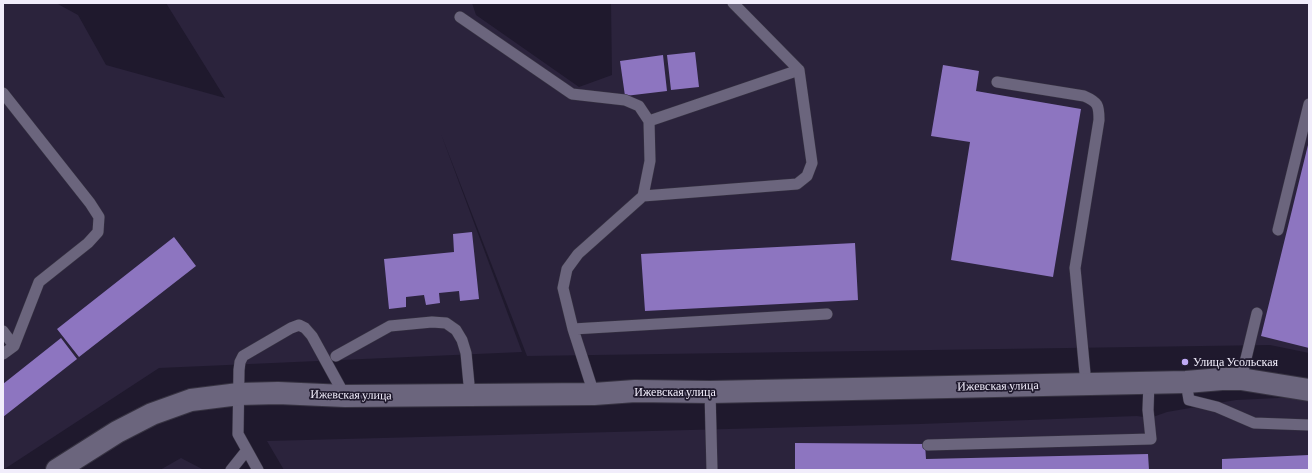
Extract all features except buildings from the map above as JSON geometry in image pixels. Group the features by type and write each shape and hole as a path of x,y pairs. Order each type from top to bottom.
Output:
{"street":[{"name":"Ижевская улица","path":"57,470 116,432 152,414 191,400 239,394 278,393 345,396 594,394 635,391 710,392 1186,382 1222,379 1241,379 1309,390"}],"lane":[{"path":"594,394 563,288 567,270 578,254 644,196 797,184 807,176 812,163 799,70 733,3"},
{"path":"460,17 572,94 625,100 639,106 649,121 650,161 644,196"},
{"path":"649,121 799,70"},
{"path":"997,82 1084,96 1094,100 1099,109 1099,120 1075,268 1086,384"},
{"path":"3,92 90,202 99,217 98,232 88,243 39,282 14,346 3,354"},
{"path":"1278,230 1309,104"},
{"path":"1241,379 1257,312"},
{"path":"574,329 827,314"},
{"path":"336,356 390,326 432,322 446,323 456,330 462,340 466,353 470,395"},
{"path":"258,470 238,434 240,362 243,356 291,328 299,325 305,328 312,336 345,396"},
{"path":"3,331 14,346"},
{"path":"928,445 1151,439 1148,410 1149,382"},
{"path":"1186,382 1189,400 1217,407 1254,423 1309,425"},
{"path":"710,392 712,470"},
{"path":"231,470 247,450"}],"shaded area":[{"path":"3,3 56,3 78,15 106,65 225,98 166,3 472,3 476,15 579,87 612,75 611,3 1309,3 1309,353 1270,345 527,356 441,134 522,352 159,368 3,470"},
{"path":"1299,397 1309,401 1309,470 284,470 267,441 920,424 1137,416 1150,418 1167,412 1236,400"},
{"path":"181,458 204,470 160,470"}],"place":[{"name":"Улица Усольская","path":"1185,362"}]}
